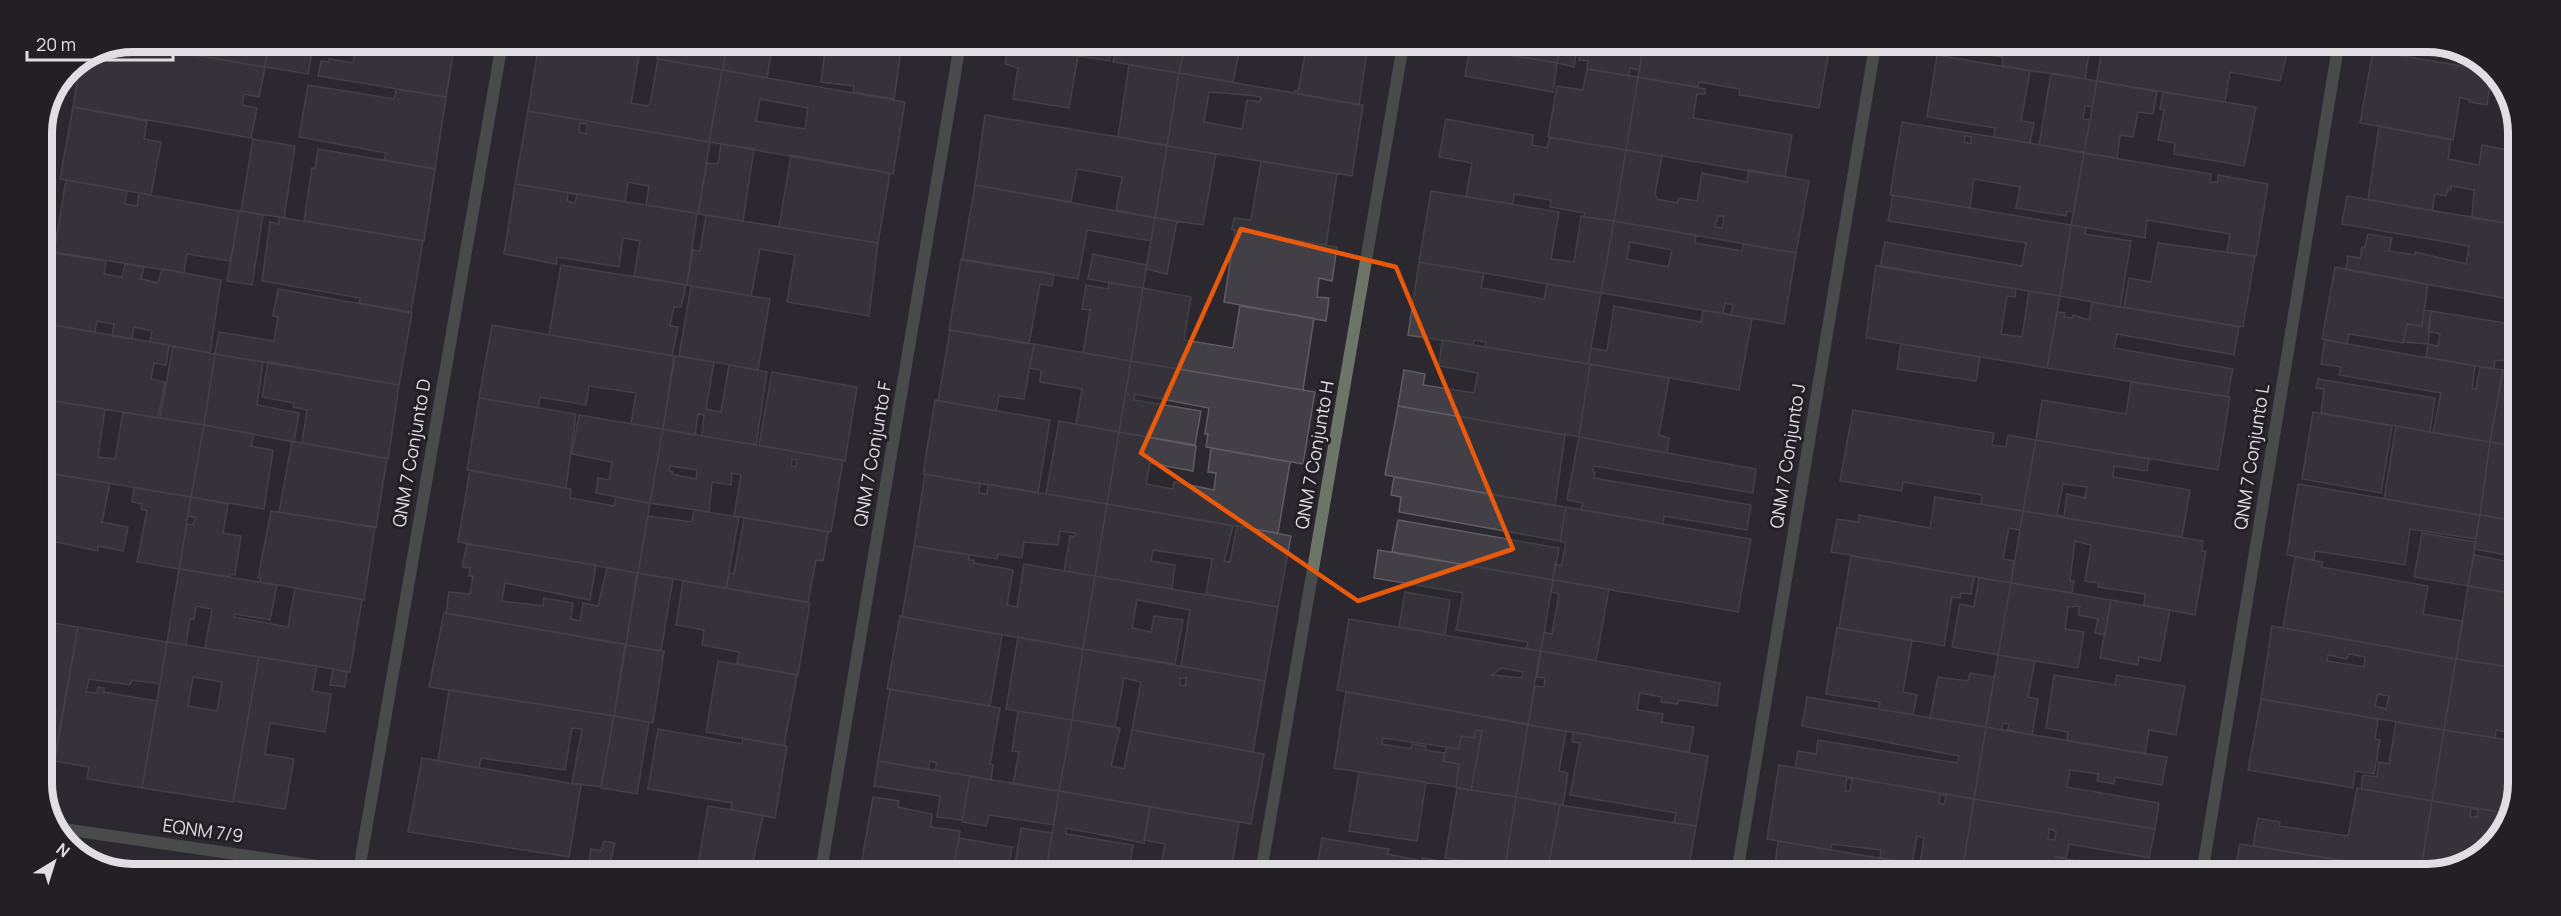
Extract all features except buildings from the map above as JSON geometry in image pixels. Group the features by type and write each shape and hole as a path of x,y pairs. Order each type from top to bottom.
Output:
{"street":[{"name":"QNM 7 Conjunto D","path":"359,863 500,52"},
{"name":"QNM 7 Conjunto F","path":"822,863 959,52"},
{"name":"QNM 7 Conjunto H","path":"1263,863 1403,52"},
{"name":"QNM 7 Conjunto J","path":"1739,863 1874,52"},
{"name":"QNM 7 Conjunto L","path":"2204,863 2337,52"},
{"name":"EQNM 7/9","path":"67,830 297,863"}],"highlighted area":[{"path":"1241,229 1396,267 1513,549 1358,601 1141,453"}]}
